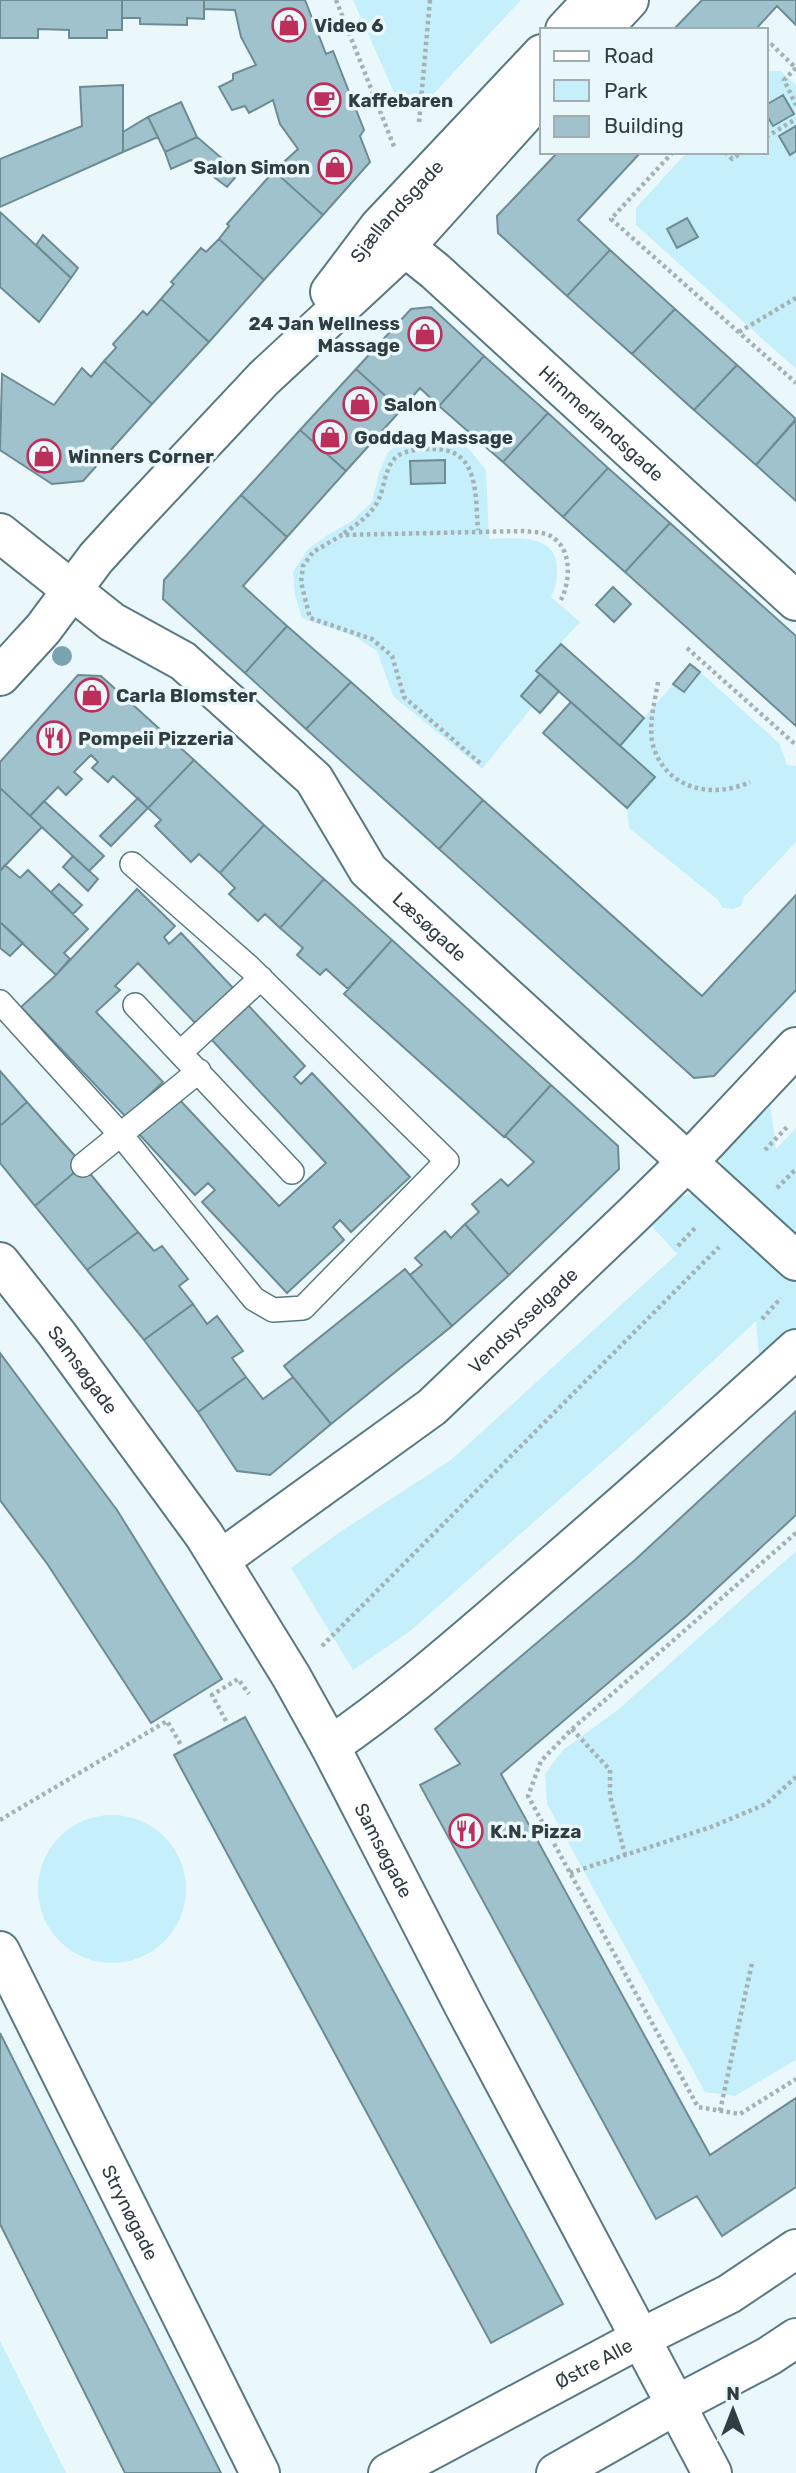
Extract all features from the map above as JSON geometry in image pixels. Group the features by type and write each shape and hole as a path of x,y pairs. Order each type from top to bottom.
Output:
{"street":[{"path":"568,28 603,8"},
{"name":"Sjællandsgade","path":"264,378 379,227 540,56"},
{"name":"Sjællandsgade","path":"0,676 43,629 96,558 127,524 264,378 405,247 540,97"},
{"name":"Himmerlandsgade","path":"405,247 445,280 796,601"},
{"name":"Læsøgade","path":"0,533 111,622 183,661 314,779 368,870 686,1161 792,1275"},
{"name":"Vendsysselgade","path":"219,1560 432,1407 686,1161 796,1047"},
{"name":"Samsøgade","path":"0,1262 58,1334 187,1511 291,1676 712,2473"},
{"path":"330,1746 371,1718 483,1625 652,1479 796,1349"},
{"name":"Strynøgade","path":"0,1951 260,2473"},
{"name":"Østre Alle","path":"388,2473 729,2294 796,2249"},
{"path":"556,2473 676,2404 769,2356 796,2338"}],"lane":[{"path":"0,1002 121,1135 254,1300 273,1310 303,1308 447,1161 261,978 132,864"},
{"path":"181,1052 261,978"},
{"path":"135,1005 292,1172"},
{"path":"83,1165 199,1072"}],"path":[{"path":"336,0 412,191"},
{"path":"419,124 430,0"},
{"path":"768,49 772,45 796,68 784,80 796,105"},
{"path":"768,136 796,119"},
{"path":"671,154 611,219 796,383"},
{"path":"738,332 796,298"},
{"path":"478,530 474,474 463,459 442,449 418,449 399,455 390,465 379,499 369,513 342,535 313,552 303,566 300,582 310,618 372,639 392,656 404,697 480,763"},
{"path":"342,535 478,530 523,531 548,535 562,545 568,565 568,586 561,600"},
{"path":"687,648 796,745"},
{"path":"657,682 651,726 653,743 669,773 700,790 735,790 750,782"},
{"path":"765,1150 789,1125"},
{"path":"678,1246 698,1226"},
{"path":"316,1653 720,1246"},
{"path":"762,1319 792,1275"},
{"path":"796,1534 572,1729 541,1761 528,1796 698,2107 740,2114 796,2079"},
{"path":"226,1721 212,1695 238,1679 252,1698"},
{"path":"0,1820 167,1721 181,1745"},
{"path":"572,1729 610,1770 610,1796 625,1855"},
{"path":"570,1873 711,1827 766,1804 796,1777"},
{"path":"720,2111 752,1963"}],"green space":[{"path":"353,0 521,0 426,102 397,99"},
{"path":"768,71 781,71 796,85 796,369 636,225 636,208 685,154 768,154"},
{"path":"430,435 452,438 469,449 486,470 489,539 533,540 550,549 557,569 556,584 551,597 580,622 536,670 540,674 521,696 532,707 482,769 393,696 377,651 354,636 302,618 295,595 293,572 308,549 352,521 372,502 379,473 388,452 407,439"},
{"path":"700,672 779,743 787,765 796,766 796,842 744,897 741,906 733,909 723,908 717,899 629,828 627,808 655,777 620,746 673,684 684,692"},
{"path":"762,1099 770,1103 776,1149 796,1128 796,1242 725,1178 720,1157 722,1146"},
{"path":"695,1193 796,1274 796,1330 760,1366 756,1321 643,1426 409,1632 353,1670 291,1568 340,1532 451,1460 677,1254 650,1224 678,1197"},
{"path":"796,1551 796,2060 735,2096 705,2092 547,1804 545,1774 563,1750 619,1709"},
{"path":"112,1815 140,1821 153,1827 164,1837 174,1848 180,1861 186,1889 180,1917 174,1930 164,1941 153,1951 140,1957 112,1963 84,1957 71,1951 60,1941 50,1930 44,1917 38,1889 44,1861 50,1848 60,1837 71,1827 84,1821"},
{"path":"0,2341 66,2473 0,2473"}],"building":[{"path":"0,0 122,0 122,30 107,30 107,38 69,38 69,30 38,29 38,38 0,38"},
{"path":"122,0 204,0 204,19 187,18 187,25 140,24 140,18 122,18"},
{"path":"204,0 305,0 326,54 333,51 364,130 360,136 370,162 323,215 274,171 298,149 280,124 273,100 249,113 245,106 232,110 219,87 233,80 233,74 256,65 241,37 235,10 204,9"},
{"path":"702,0 796,0 796,25 777,6 757,28 675,28"},
{"path":"123,85 123,152 0,207 0,159 82,126 80,87"},
{"path":"783,95 794,114 773,126 768,117 768,104"},
{"path":"181,102 197,137 165,152 148,117"},
{"path":"148,117 158,137 123,152 123,132"},
{"path":"796,126 796,151 790,155 779,136"},
{"path":"197,137 239,173 227,187 191,160 171,169 165,152"},
{"path":"556,154 639,154 578,220 610,250 567,296 498,233 497,216"},
{"path":"274,171 323,215 264,280 219,239 229,226 227,224"},
{"path":"0,212 71,278 39,322 0,287"},
{"path":"687,218 698,237 677,248 667,229"},
{"path":"43,235 78,268 71,278 36,245"},
{"path":"219,239 264,280 209,342 161,299 174,284 171,282 201,248 206,252"},
{"path":"610,250 675,309 632,354 567,296"},
{"path":"161,299 209,342 152,404 104,361 116,348 113,344 143,311 147,315"},
{"path":"431,307 484,356 439,406 420,388 401,410 356,369 411,309"},
{"path":"675,309 737,365 694,410 632,354"},
{"path":"484,356 548,413 503,462 439,406"},
{"path":"104,361 152,404 83,481 52,484 0,450 2,374 54,405 82,368 91,377"},
{"path":"737,365 796,419 756,465 694,410"},
{"path":"356,369 401,410 346,471 300,430"},
{"path":"548,413 608,468 563,517 503,462"},
{"path":"796,420 796,501 756,465"},
{"path":"300,430 346,471 287,537 241,495"},
{"path":"445,460 445,483 411,484 410,461"},
{"path":"608,468 670,523 625,572 563,517"},
{"path":"241,495 287,537 243,586 287,626 245,673 163,599 164,580"},
{"path":"670,523 796,636 796,726 625,572"},
{"path":"613,587 631,604 614,622 596,605"},
{"path":"287,626 351,682 306,729 245,673"},
{"path":"561,644 644,718 620,746 536,671"},
{"path":"690,664 700,672 684,692 673,684"},
{"path":"540,674 559,691 540,713 521,696"},
{"path":"78,675 101,676 194,760 148,808 113,776 108,782 92,768 98,762 91,755 74,772 82,779 66,795 58,787 30,816 0,788 0,762"},
{"path":"351,682 483,800 439,849 306,729"},
{"path":"571,702 655,777 627,808 543,733"},
{"path":"194,760 264,825 220,873 199,854 191,862 155,826 161,820 148,808"},
{"path":"0,788 42,827 0,871"},
{"path":"138,798 148,808 111,846 100,836"},
{"path":"483,800 702,996 796,895 796,990 714,1076 694,1078 439,849"},
{"path":"44,801 104,856 89,871 30,816"},
{"path":"264,825 324,879 280,928 265,914 258,921 229,894 235,888 220,873"},
{"path":"73,856 98,879 88,891 63,867"},
{"path":"5,865 20,878 28,870 88,929 64,953 70,959 56,975 0,922 0,871"},
{"path":"324,879 392,940 348,989 326,969 320,975 297,955 303,948 280,928"},
{"path":"59,884 82,905 73,914 51,892"},
{"path":"137,889 175,926 164,937 169,944 181,933 235,990 198,1026 138,963 115,986 120,990 96,1012 163,1082 126,1117 21,1007 56,975"},
{"path":"0,922 23,943 10,956 0,948"},
{"path":"392,940 551,1085 504,1137 344,994"},
{"path":"247,1004 305,1066 294,1077 301,1084 312,1073 410,1177 351,1232 340,1220 333,1227 344,1240 287,1293 202,1202 215,1190 208,1183 195,1195 138,1133 177,1097 279,1206 326,1163 211,1039"},
{"path":"0,1071 27,1102 0,1126"},
{"path":"551,1085 618,1146 619,1169 509,1275 465,1224 479,1212 472,1204 501,1179 508,1186 534,1162 505,1136"},
{"path":"27,1102 83,1165 35,1206 0,1163 0,1126"},
{"path":"83,1165 138,1232 87,1270 35,1206"},
{"path":"465,1224 509,1275 452,1326 410,1275 422,1265 415,1258 445,1231 451,1238"},
{"path":"138,1232 154,1251 162,1246 188,1279 179,1286 193,1304 144,1340 87,1270"},
{"path":"405,1269 452,1326 331,1424 284,1366"},
{"path":"193,1304 207,1324 217,1316 243,1351 232,1358 246,1377 198,1412 144,1340"},
{"path":"0,1353 117,1510 222,1679 151,1723 48,1565 0,1500"},
{"path":"246,1377 263,1399 293,1377 331,1424 270,1475 237,1471 198,1412"},
{"path":"796,1411 796,1515 687,1616 501,1774 710,2155 796,2098 796,2187 722,2236 697,2196 656,2219 420,1785 460,1764 435,1729 635,1560"},
{"path":"245,1717 563,2304 491,2343 174,1755"},
{"path":"0,2033 221,2473 125,2473 0,2224"}],"place":[{"name":"Video 6","path":"289,25"},
{"name":"Kaffebaren","path":"324,100"},
{"name":"Salon Simon","path":"335,167"},
{"name":"24 Jan Wellness Massage","path":"425,334"},
{"name":"Salon","path":"360,404"},
{"name":"Goddag Massage","path":"330,437"},
{"name":"Winners Corner","path":"44,456"},
{"name":"Carla Blomster","path":"92,695"},
{"name":"Pompeii Pizzeria","path":"54,738"},
{"name":"K.N. Pizza","path":"466,1831"}]}
